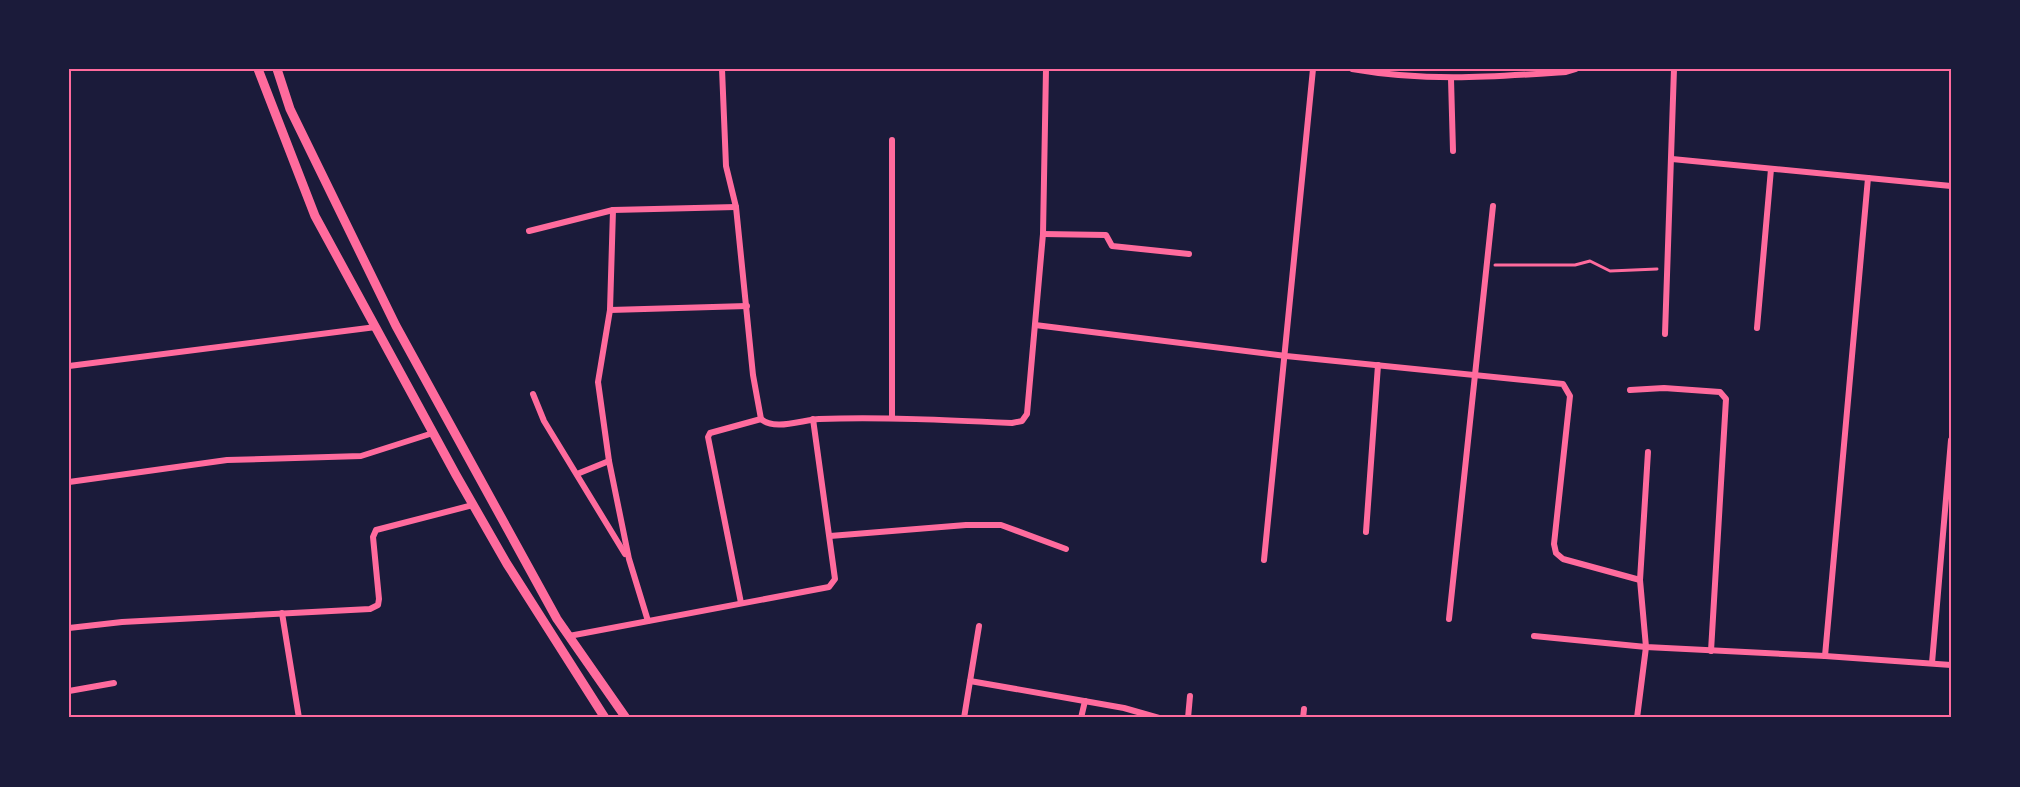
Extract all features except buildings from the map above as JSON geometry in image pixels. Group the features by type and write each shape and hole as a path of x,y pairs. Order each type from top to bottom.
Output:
{"street":[{"path":"258,69 315,216 473,505 605,718"},
{"path":"277,69 290,109 396,326 507,530 569,636 626,718"},
{"path":"722,69 726,166 736,207 761,419"},
{"path":"741,603 708,437 710,433 761,419 770,425 813,419 892,417 1012,423 1022,421 1027,414 1043,234 1046,69"},
{"path":"1264,560 1313,69"},
{"path":"1352,69 1399,77 1451,79 1497,73 1566,72 1576,69"},
{"path":"1399,77 1400,69"},
{"path":"1665,334 1674,69"},
{"path":"1451,79 1453,151"},
{"path":"892,140 892,417"},
{"path":"1672,159 1951,186"},
{"path":"1758,328 1771,169"},
{"path":"1825,656 1868,178"},
{"path":"1449,619 1477,375 1493,206"},
{"path":"529,231 613,210 736,207"},
{"path":"613,210 610,310 598,382 609,461 629,560 648,621"},
{"path":"1043,234 1106,235 1112,246 1189,254"},
{"path":"610,310 747,306"},
{"path":"1035,325 1286,356 1567,386 1570,396 1554,544 1556,553 1563,559 1640,580"},
{"path":"69,366 376,327"},
{"path":"1366,532 1378,365"},
{"path":"1630,390 1664,388 1720,392 1726,399 1711,651"},
{"path":"533,394 544,421 629,560"},
{"path":"569,636 829,587 835,579 813,419"},
{"path":"69,482 227,460 361,456 433,432"},
{"path":"1932,663 1951,440"},
{"path":"1637,718 1646,647 1640,580 1648,452"},
{"path":"577,474 609,461"},
{"path":"69,628 122,622 370,609 378,605 373,537 376,530 473,505"},
{"path":"830,536 966,525 1001,525 1066,549"},
{"path":"282,613 299,718"},
{"path":"964,718 979,626"},
{"path":"1534,636 1646,647 1951,665"},
{"path":"970,681 1124,708 1159,718"},
{"path":"69,691 114,683"},
{"path":"1188,718 1190,696"},
{"path":"1081,718 1085,701"},
{"path":"1303,718 1304,709"}],"path":[{"path":"1487,266 1575,265 1590,261 1610,271 1668,268"}]}
